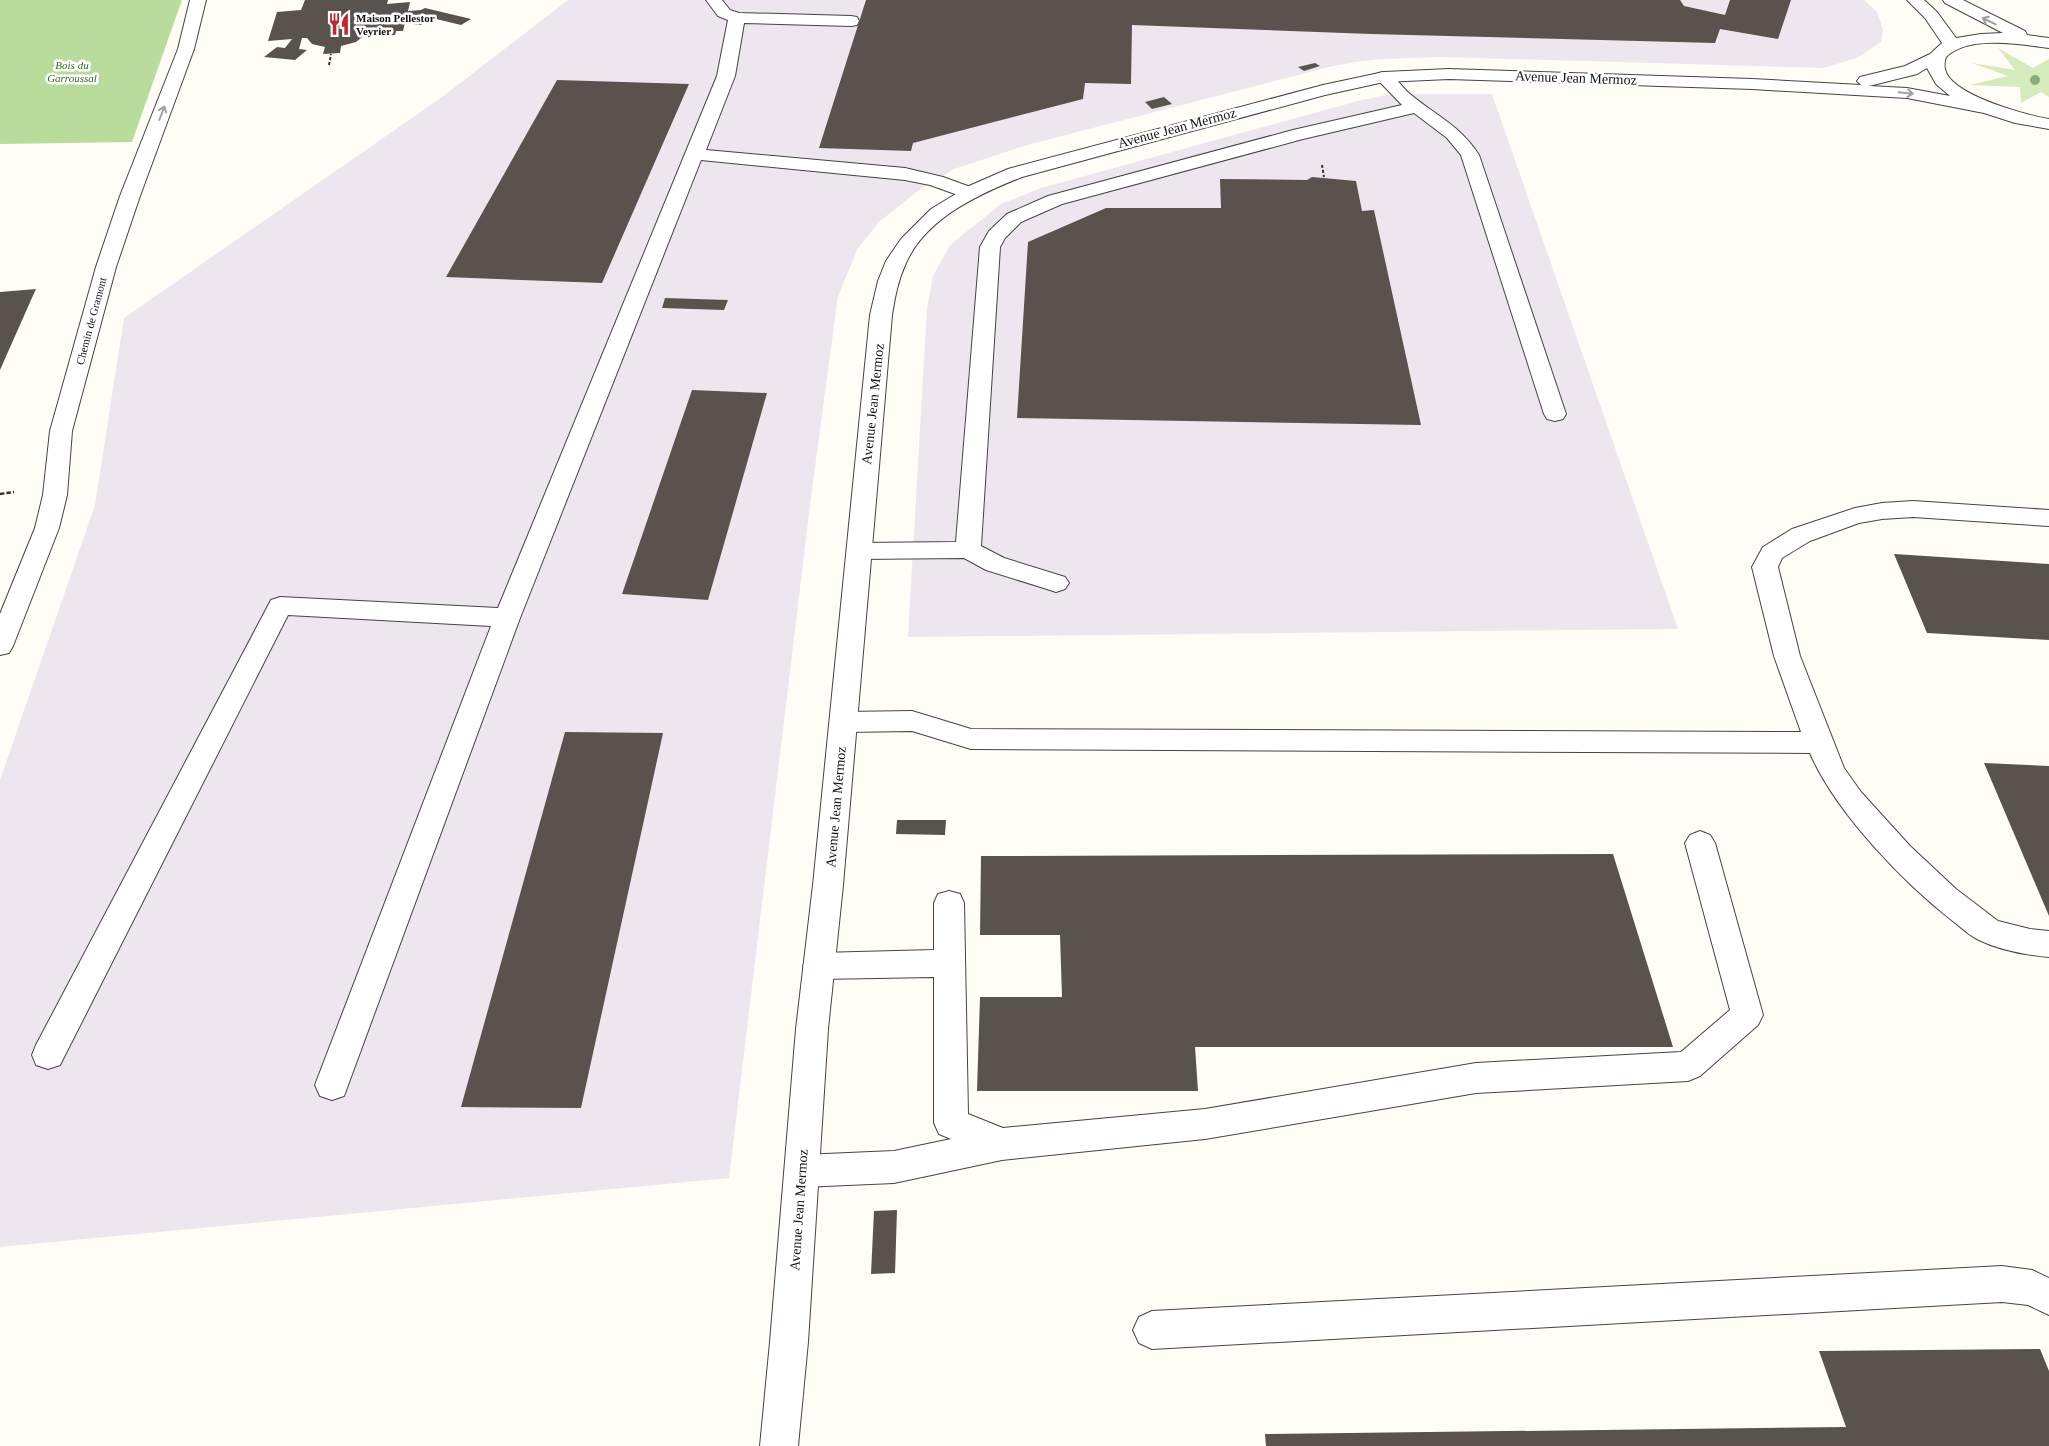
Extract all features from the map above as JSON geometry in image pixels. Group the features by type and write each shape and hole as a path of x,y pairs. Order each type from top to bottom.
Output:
{"street":[{"name":"Chemin de Gramont","path":"0,646 11,591 47,528 55,495 61,430 106,267 130,196 186,49 198,0"},
{"path":"714,0 724,13 738,18 851,21"},
{"path":"1915,0 1931,16 1952,45 1973,39 2000,37 2030,39 2049,43"},
{"path":"1951,0 1977,15 2030,39"},
{"path":"332,1085 507,618 726,76 738,18"},
{"name":"Avenue Jean Mermoz","path":"1752,84 1873,81 1911,70 1937,57 1943,50 1952,45"},
{"path":"1937,57 1936,69 1945,82 1962,96 1987,108 2049,132"},
{"name":"Avenue Jean Mermoz","path":"779,1446 789,1342 812,1029 844,722 858,551 882,315 887,281 900,255 917,233 940,212 969,194 994,181 1040,165 1323,90 1384,77 1449,74 1752,84 1907,93 1987,108"},
{"path":"1384,77 1403,98 1456,136 1464,144 1470,155 1554,414"},
{"path":"968,550 990,247 996,235 1004,226 1027,211 1055,200 1298,134 1417,107"},
{"path":"2015,118 2049,124"},
{"path":"694,154 905,174 936,181 969,194"},
{"path":"2049,518 1913,509 1882,511 1855,516 1801,535 1772,553 1765,567 1787,656 1819,743 1832,774 1851,800 1900,854 1945,898 1989,931 2030,942 2049,944"},
{"path":"858,551 968,550 995,564 1056,583"},
{"path":"48,1055 280,606 507,618"},
{"path":"844,722 912,721 971,739 1819,743"},
{"path":"802,1171 894,1167 1002,1144 1205,1124 1476,1078 1688,1066 1747,1015 1700,843"},
{"path":"949,903 951,1123 1002,1144"},
{"path":"819,966 949,963"},
{"path":"1152,1330 2002,1284 2032,1288 2049,1297"}],"path":[{"path":"329,65 331,54"}],"shaded area":[{"path":"568,0 1864,0 1877,12 1883,29 1881,42 1857,58 1823,68 1442,57 1355,62 1329,67 1027,145 954,169 919,190 879,222 858,248 838,296 811,497 729,1178 0,1247 0,780 95,505 124,318 442,97"},
{"path":"1492,94 1678,629 908,637 927,308 933,276 950,245 1001,204 1041,188 1358,101 1385,95"}],"green space":[{"name":"Bois du Garroussal","path":"0,0 182,0 132,142 0,144"},
{"path":"1998,48 2033,68 2049,59 2049,97 2041,92 2021,103 2020,87 1970,85 2008,76 1972,63 2015,70"}],"building":[{"name":"Maison Pellestor Veyrier","path":"305,0 388,0 387,4 410,2 408,11 425,8 471,19 461,25 432,18 421,25 405,23 403,31 396,31 395,35 371,37 371,33 366,34 356,42 341,46 340,53 323,54 325,47 312,44 307,38 302,38 299,49 307,50 295,60 264,57 277,47 285,48 292,39 268,41 277,12 301,10"},
{"path":"866,0 1680,0 1684,6 1725,15 1730,0 1791,0 1778,39 1720,29 1715,43 1371,34 1132,25 1131,84 1085,83 1083,99 913,143 911,151 819,148"},
{"path":"1315,63 1320,66 1304,71 1298,67"},
{"path":"557,80 689,84 602,283 446,277"},
{"path":"1164,97 1172,104 1152,109 1145,102"},
{"path":"1312,177 1356,181 1362,211 1374,210 1421,425 1017,418 1028,242 1106,208 1221,208 1220,179 1307,180"},
{"path":"36,289 31,300 0,370 0,292"},
{"path":"665,298 728,300 724,310 662,308"},
{"path":"692,390 767,393 708,600 622,594"},
{"path":"1894,554 2049,564 2049,640 1927,633"},
{"path":"565,732 663,733 581,1108 461,1107"},
{"path":"1984,763 2049,766 2049,916"},
{"path":"897,820 946,820 945,835 896,834"},
{"path":"1613,854 1673,1047 1195,1047 1198,1091 977,1091 980,997 1062,997 1060,935 980,935 981,856"},
{"path":"897,1210 895,1273 871,1274 874,1211"},
{"path":"2040,1349 2049,1371 2049,1446 1266,1446 1265,1434 1846,1427 1819,1351"}],"place":[{"name":"Maison Pellestor Veyrier","path":"339,24"}]}
